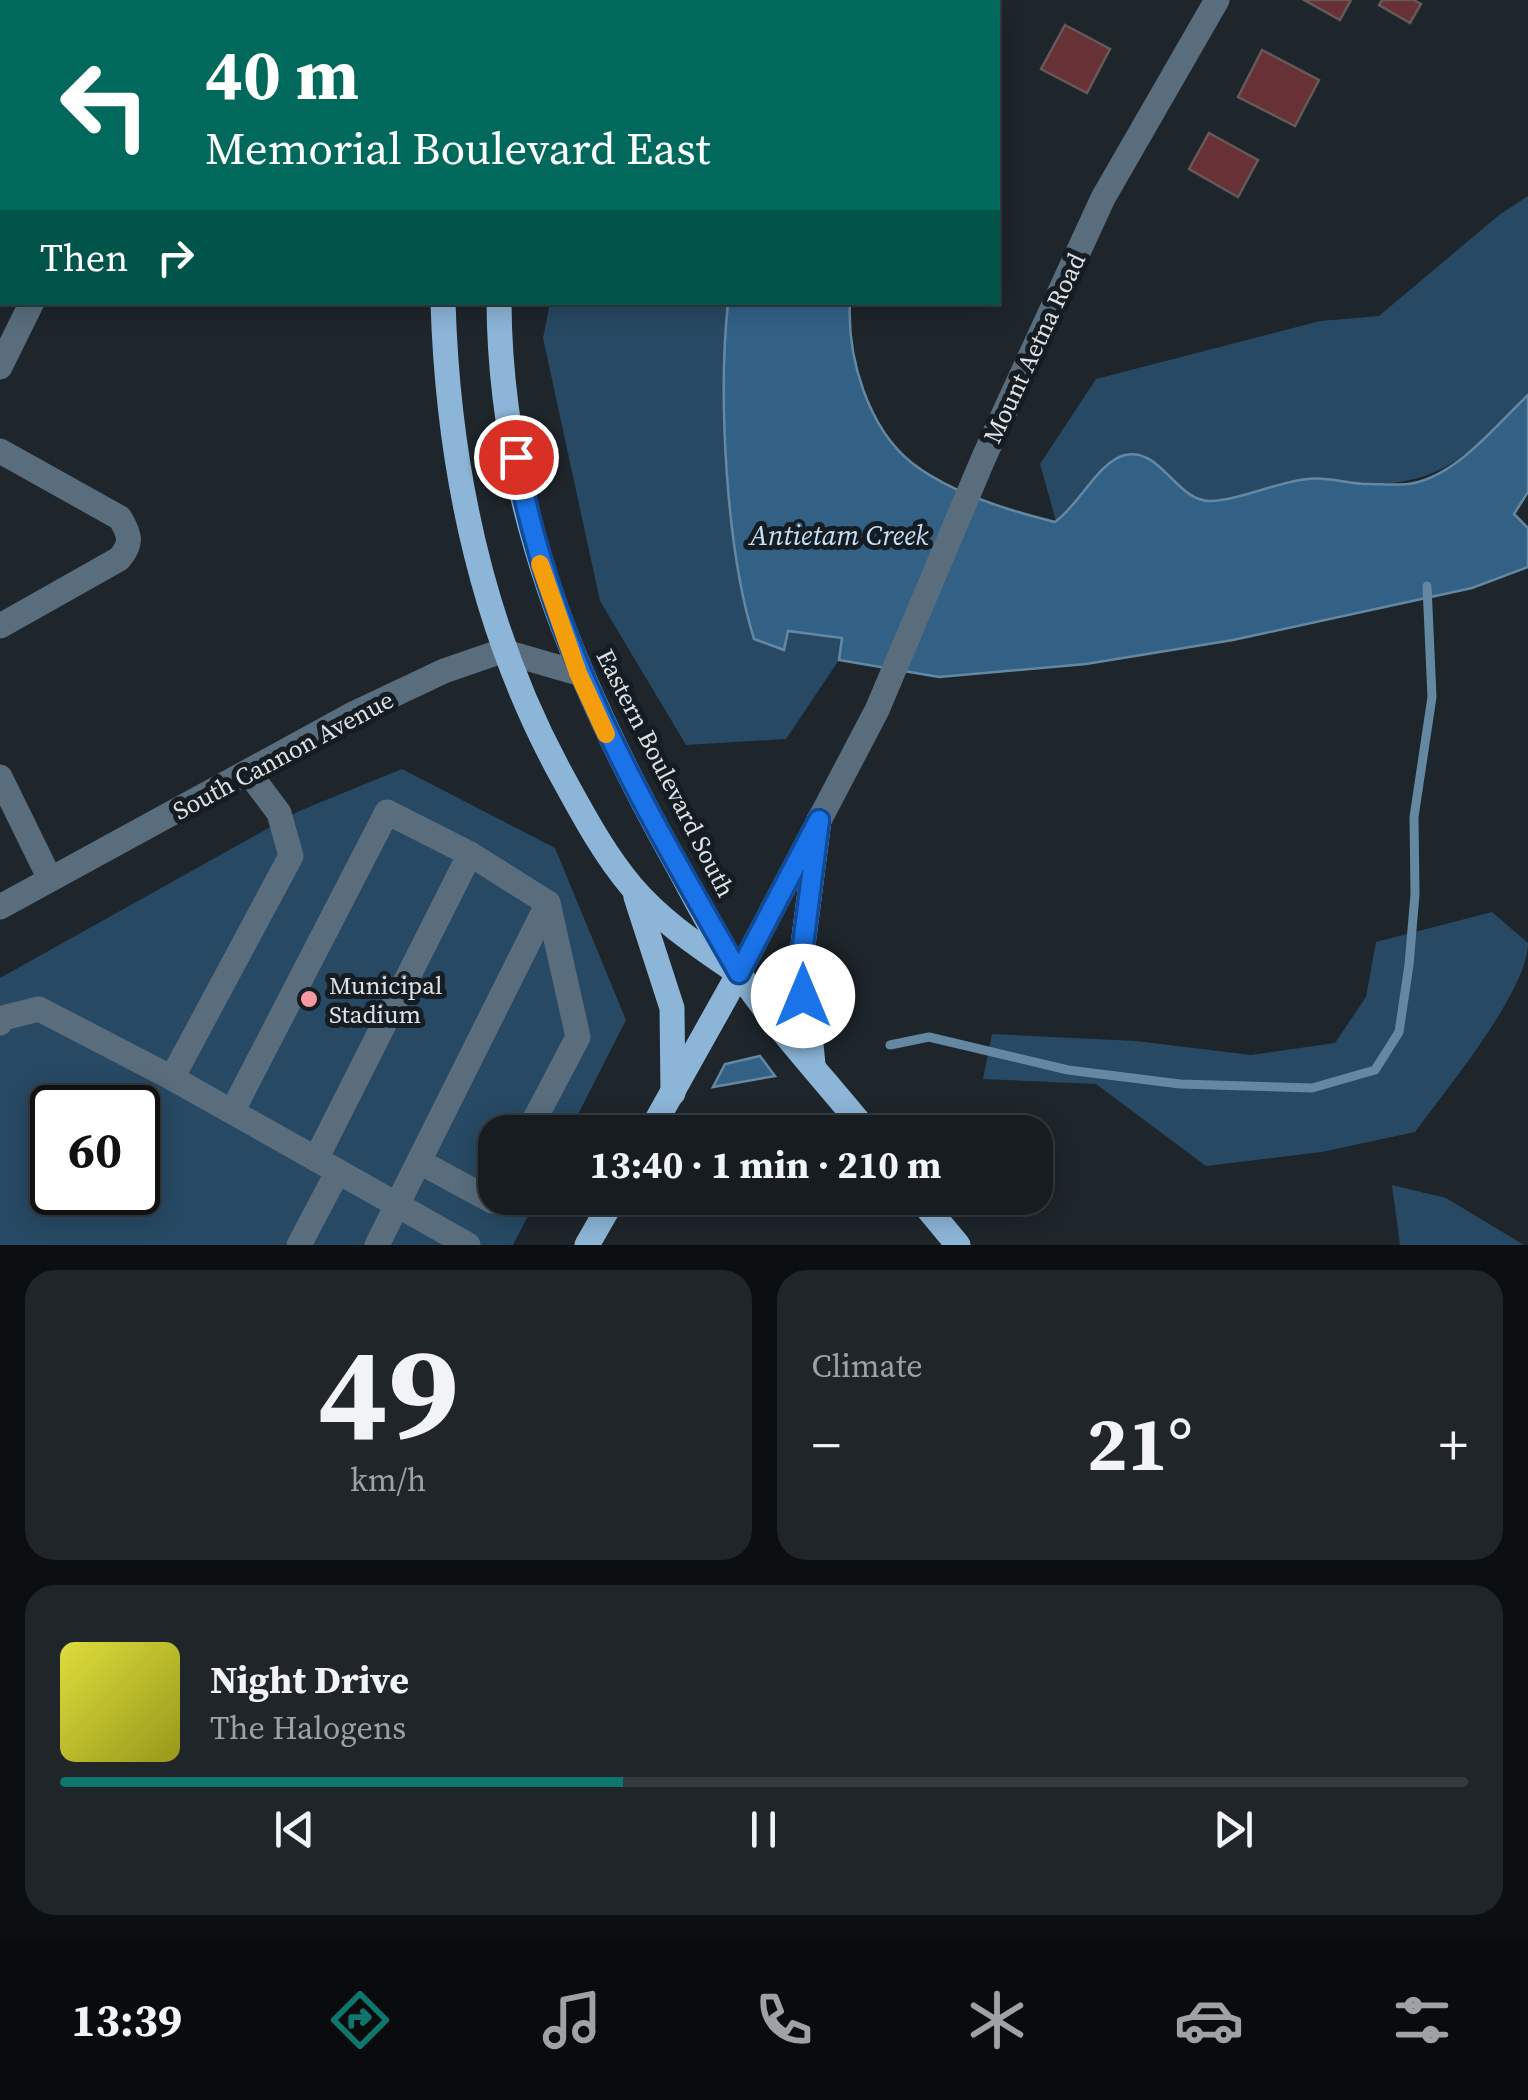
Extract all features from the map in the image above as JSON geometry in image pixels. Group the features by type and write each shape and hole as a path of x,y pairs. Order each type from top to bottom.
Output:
{"main road":[{"name":"Eastern Boulevard South","path":"443,305 457,462 474,552 502,651 592,832 632,888 677,931 739,973"},
{"name":"Eastern Boulevard South","path":"500,305 500,342 530,535 578,673 645,806 739,973 853,1115"},
{"path":"813,1065 802,953 819,820"},
{"path":"632,888 672,1008 672,1093"},
{"path":"660,1115 739,973"},
{"path":"587,1245 604,1215"},
{"path":"934,1215 958,1245"}],"street":[{"name":"Mount Aetna Road","path":"739,973 877,710 984,457 1103,198 1217,0"},
{"path":"0,367 31,305"},
{"path":"0,451 120,518 130,536 128,549 120,559 0,626"},
{"path":"502,651 578,673"},
{"name":"South Cannon Avenue","path":"0,907 352,714 444,671 502,651"},
{"path":"172,1078 290,856 279,814 248,773"},
{"path":"0,776 50,879"},
{"path":"233,1110 387,812 470,854 548,903 578,1036 537,1115"},
{"path":"299,1245 327,1166 470,854"},
{"path":"377,1245 548,903"},
{"path":"1,1020 38,1009 233,1110 468,1245"},
{"path":"420,1162 478,1193"}],"shaded area":[{"path":"1528,196 1528,395 1458,459 1419,478 1395,483 1306,479 1208,501 1189,495 1138,455 1089,482 1075,508 1056,521 1040,464 1096,379 1320,321 1379,316 1499,215"},
{"path":"550,305 728,305 724,382 727,472 737,562 754,639 783,650 788,631 842,638 839,660 786,739 686,745 600,601 543,338"},
{"name":"Municipal Stadium","path":"402,769 555,848 626,1020 578,1115 478,1115 478,1215 528,1215 513,1245 0,1245 0,978 299,811"},
{"path":"1492,912 1528,943 1524,963 1515,987 1483,1040 1415,1132 1322,1152 1206,1166 1096,1084 983,1079 992,1034 1136,1041 1251,1055 1335,1043 1366,997 1376,942"},
{"path":"1392,1185 1446,1198 1524,1245 1400,1245"}],"water":[{"name":"Antietam Creek","path":"728,305 850,305 852,346 863,390 883,431 897,448 912,463 962,492 1055,522 1106,466 1125,455 1149,459 1187,493 1210,501 1307,479 1414,483 1431,478 1461,459 1528,395 1528,492 1514,514 1528,528 1528,567 1472,588 1233,640 1086,664 939,677 839,660 842,638 788,631 784,650 754,639 744,603 727,472"},
{"path":"760,1056 775,1076 713,1087 725,1064"}],"building":[{"path":"1304,0 1351,0 1340,20"},
{"path":"1382,0 1414,0 1421,4 1410,23 1379,5"},
{"path":"1065,25 1110,49 1087,93 1041,69"},
{"path":"1262,50 1319,80 1295,126 1238,97"},
{"path":"1209,133 1258,160 1238,197 1189,169"}],"waterway":[{"path":"890,1045 929,1037 1068,1070 1180,1084 1312,1088 1375,1070 1399,1032 1409,965 1415,894 1414,817 1432,697 1427,586"}],"slow traffic":[{"path":"540,564 578,673 606,734"}],"place":[{"name":"Municipal Stadium","path":"309,999"}],"route":[{"path":"516,457 530,535 578,673 605,732 739,973 819,820 802,953 803,996"}]}
